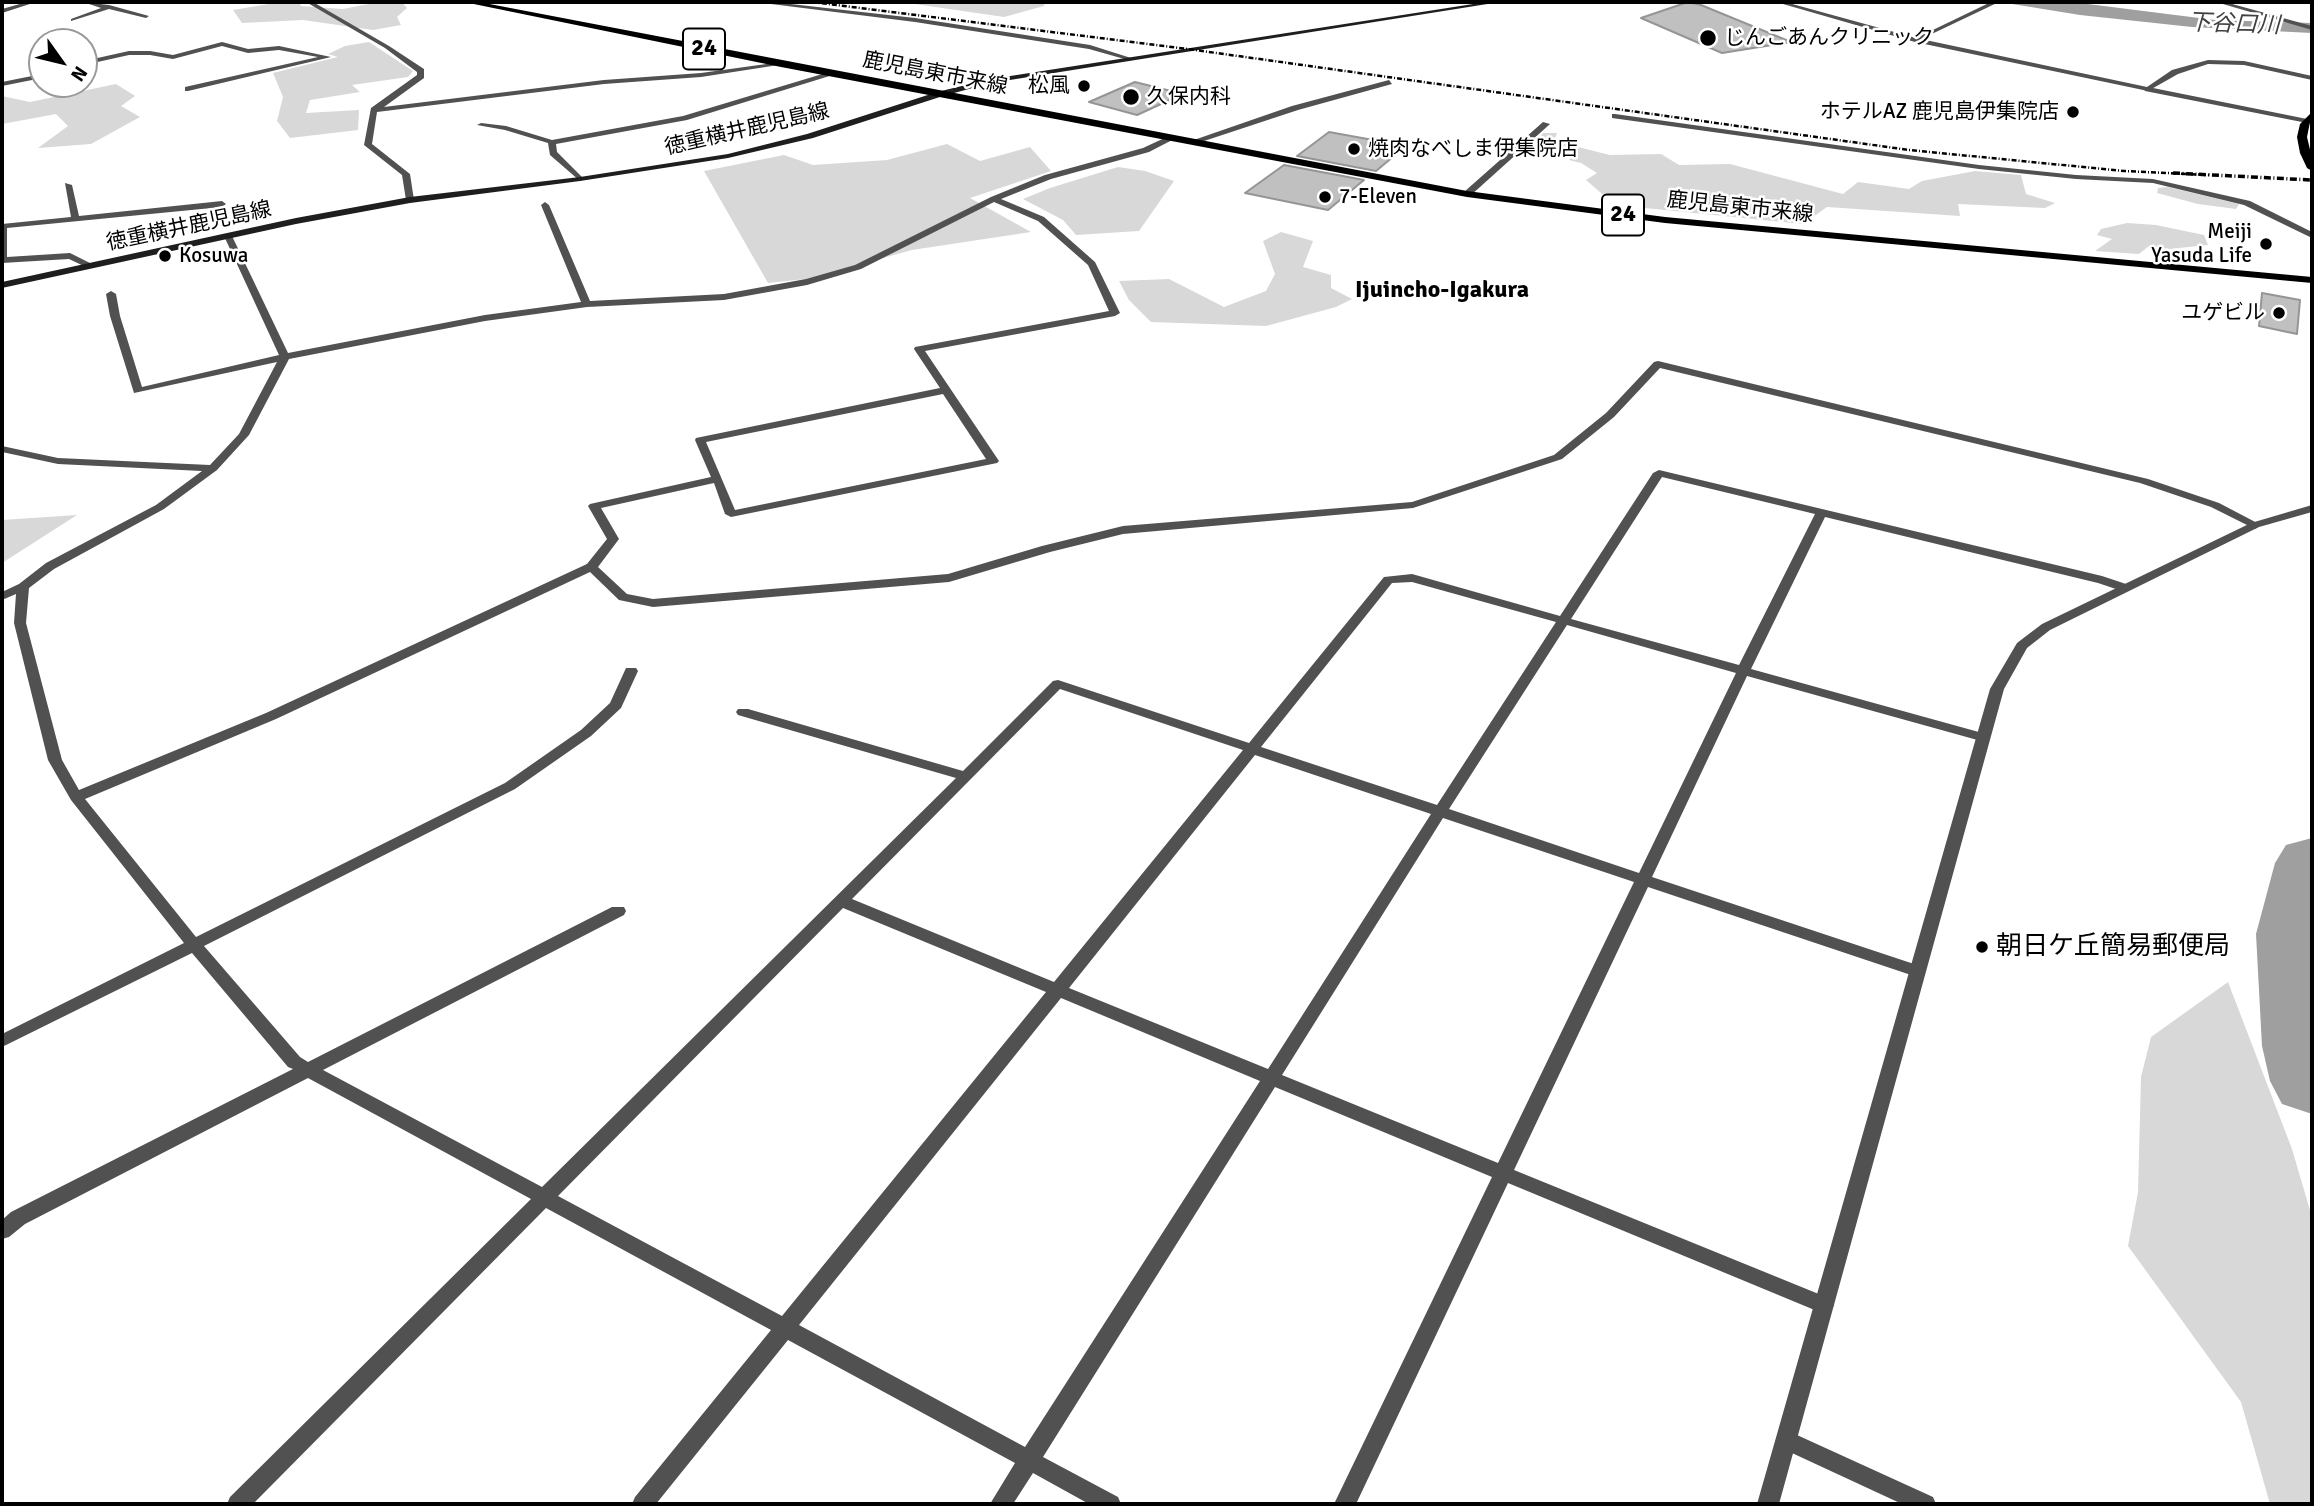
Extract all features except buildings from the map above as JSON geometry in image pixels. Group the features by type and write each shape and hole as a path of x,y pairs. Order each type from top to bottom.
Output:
{"main road":[{"name":"鹿児島東市来線","path":"468,2 1467,194 1665,220 2312,281"},
{"name":"徳重横井鹿児島線","path":"2,285 410,200 685,164 769,147 991,81 1497,2"},
{"path":"2312,115 2302,137 2312,168"}],"street":[{"path":"2,11 33,2"},
{"path":"86,2 146,16"},
{"path":"309,2 387,47 421,71 421,76 374,110 368,145 405,174 410,200"},
{"path":"758,2 915,20 1090,47 1128,58"},
{"path":"1779,2 1915,40 2309,123"},
{"path":"1915,40 1994,2"},
{"path":"2219,2 2312,28"},
{"path":"73,20 110,6"},
{"path":"98,59 150,52 173,57 222,44 248,51 279,48 328,57 188,89"},
{"path":"2148,89 2175,72 2208,62 2244,63 2312,78"},
{"path":"374,110 781,64"},
{"path":"481,125 506,128 552,142 684,118 832,74"},
{"path":"2,84 28,79"},
{"path":"1195,141 1295,108 1389,82"},
{"path":"1615,116 1979,167 2076,177 2153,181 2246,203 2312,235"},
{"path":"1467,194 1546,124"},
{"path":"111,294 138,391 285,357 485,318 587,304 724,297 807,282 858,267 994,199 1048,177 1146,149 1174,137"},
{"path":"552,142 553,153 580,179"},
{"path":"68,185 75,217"},
{"path":"947,390 700,440 731,514 993,461 947,390 919,349 1115,313 1092,264 1041,219 994,199"},
{"path":"90,266 70,256 2,260 3,226 222,204"},
{"path":"545,205 587,304"},
{"path":"228,236 285,357"},
{"path":"2,596 23,587 50,566 160,507 213,468 244,435 285,357"},
{"path":"591,567 623,597 653,603 948,578 1123,530 1413,505 1558,457 1611,415 1658,364 2144,481 2215,505 2255,525"},
{"path":"2,449 58,461 213,468"},
{"path":"1001,1504 1439,813 1659,473 2122,587"},
{"path":"76,797 271,716 591,567 613,539 594,506 718,479"},
{"path":"1768,1504 1981,737 1997,689 2022,646 2046,626 2255,525 2312,508"},
{"path":"1345,1504 1743,671 1822,512"},
{"path":"643,1504 1388,580 1412,578 1981,737"},
{"path":"23,587 20,623 55,760 76,797 194,945 294,1062 1110,1504"},
{"path":"2,1041 510,786 586,733 616,705 631,671"},
{"path":"238,1504 1058,684 1917,971"},
{"path":"743,712 965,776"},
{"path":"841,901 1824,1305"},
{"path":"2,1231 18,1218 618,911"},
{"path":"1786,1440 1924,1504"}],"shaded area":[{"path":"281,2 343,9 379,2 402,2 407,8 397,17 401,25 373,30 303,20 242,23 233,10"},
{"path":"901,2 1045,2 1044,6 1004,17"},
{"path":"369,42 413,71 408,77 352,85 360,92 310,100 306,113 359,110 358,130 290,138 277,121 283,97 273,73 338,57 328,54 345,46"},
{"path":"116,84 135,96 121,106 140,117 91,144 38,148 68,126 56,114 2,124 2,96 30,102 49,98 98,98 98,88"},
{"path":"1543,133 1557,133 1554,141 1610,155 1661,154 1679,165 1730,164 1843,194 1858,182 1909,189 1922,181 1975,171 2021,175 2026,194 2055,203 2045,208 1958,204 1960,216 1827,207 1803,224 1615,205 1586,180 1597,173 1581,163 1569,160 1575,152 1537,142"},
{"path":"947,144 980,161 1030,147 1051,171 970,198 1031,232 912,250 806,279 768,283 704,171 784,155 813,165 887,160"},
{"path":"1118,167 1145,171 1174,181 1139,231 1076,235 1063,220 1023,199 1050,188"},
{"path":"2168,187 2239,204 2236,209 2198,204 2157,193 2158,188"},
{"path":"2127,223 2156,225 2204,235 2208,245 2169,249 2149,246 2139,254 2095,251 2112,239 2097,235 2101,229"},
{"path":"1281,232 1313,241 1303,267 1331,275 1331,288 1352,299 1336,307 1266,326 1151,322 1129,300 1119,281 1169,279 1224,307 1266,291 1275,274 1263,241"},
{"path":"77,515 2,563 2,520"},
{"path":"2228,982 2292,1149 2312,1217 2312,1504 2270,1504 2241,1402 2128,1246 2138,1192 2141,1077 2151,1037"}],"water":[{"name":"下谷口川","path":"2000,2 2072,2 2215,20 2312,23 2312,33 2192,27 2080,15"}],"waterway":[{"path":"2312,863 2295,934 2303,1046 2312,1081"}],"railway":[{"path":"812,2 1188,49 1909,150 2124,171 2209,175"},
{"path":"2173,173 2312,180"}],"place":[{"name":"じんごあんクリニック","path":"1708,38"},
{"name":"松風","path":"1084,86"},
{"name":"久保内科","path":"1131,97"},
{"name":"ホテルAZ 鹿児島伊集院店","path":"2073,112"},
{"name":"焼肉なべしま伊集院店","path":"1354,149"},
{"name":"7-Eleven","path":"1325,197"},
{"name":"Meiji Yasuda Life","path":"2266,244"},
{"name":"Kosuwa","path":"165,256"},
{"name":"ユゲビル","path":"2279,313"},
{"name":"朝日ケ丘簡易郵便局","path":"1982,947"}],"district":[{"name":"Ijuincho-Igakura","path":"1442,291"}]}
